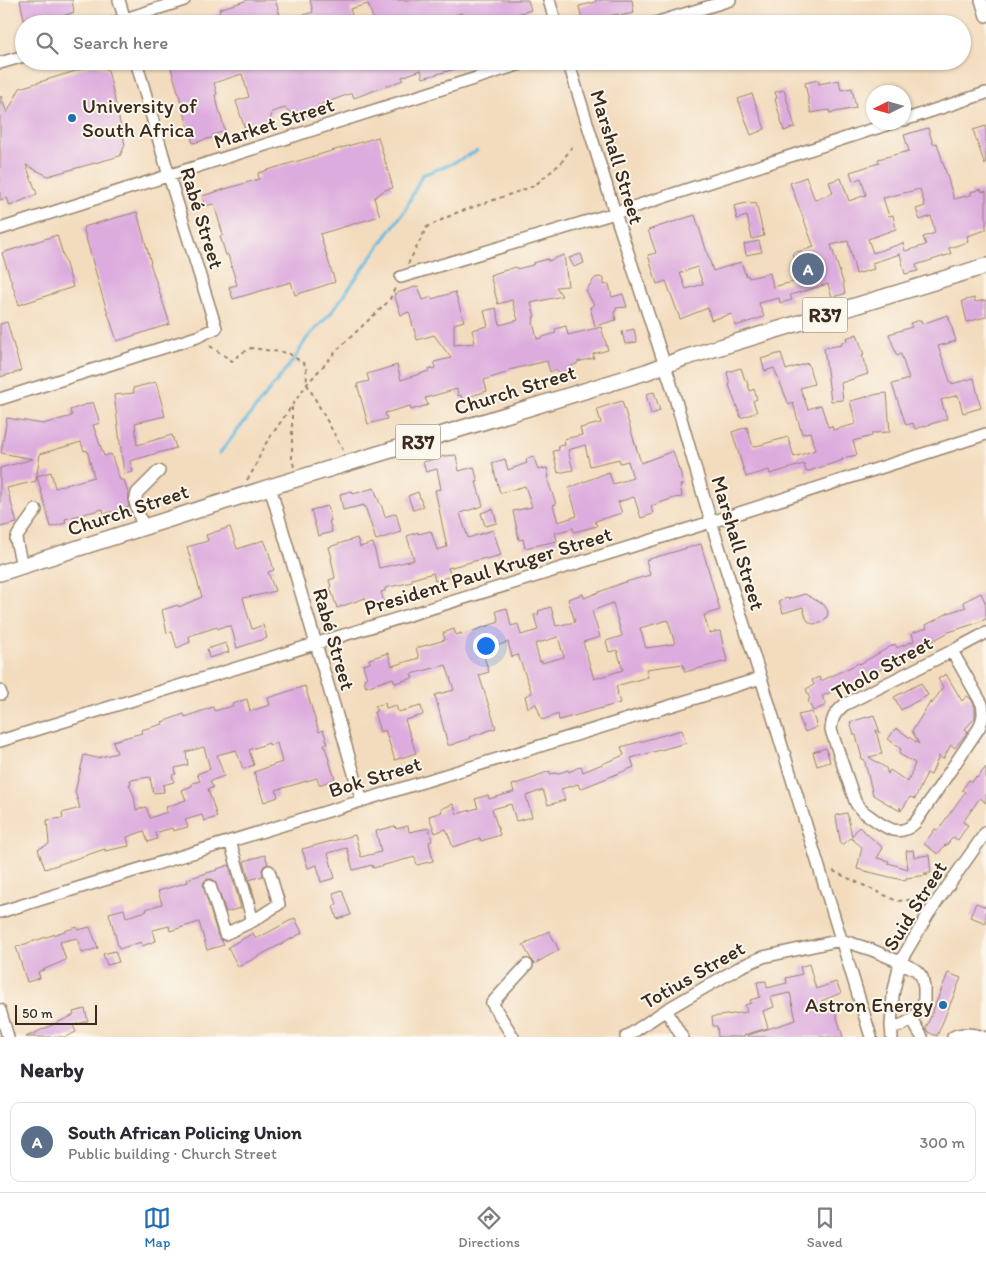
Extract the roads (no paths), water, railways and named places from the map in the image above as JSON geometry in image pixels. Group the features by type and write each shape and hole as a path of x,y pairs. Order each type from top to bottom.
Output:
{"main road":[{"name":"Church Street","path":"0,573 236,497 986,266"}],"street":[{"path":"119,0 123,15"},
{"path":"144,15 184,0"},
{"path":"549,0 553,15"},
{"path":"681,15 730,0"},
{"path":"981,0 986,16"},
{"path":"0,63 15,59"},
{"name":"Rabé Street","path":"0,399 197,337 216,328 139,70"},
{"name":"Market Street","path":"0,229 502,70"},
{"name":"Marshall Street","path":"571,70 761,678 870,1037"},
{"path":"911,118 986,93"},
{"path":"401,278 615,213 870,130"},
{"name":"President Paul Kruger Street","path":"0,741 712,522 986,434"},
{"path":"138,528 135,502 137,494 159,471"},
{"name":"Rabé Street","path":"270,487 362,801"},
{"path":"22,566 16,540 18,534 36,510"},
{"name":"Tholo Street","path":"952,651 982,704 983,719 979,728 914,823 909,828 900,831 892,830 884,827 857,806 832,730 835,713 844,705 986,632"},
{"name":"Bok Street","path":"0,912 761,678"},
{"name":"Suid Street","path":"892,1032 893,995 900,962 933,908 986,832"},
{"path":"230,841 253,921"},
{"path":"210,886 224,934 253,921 279,904 269,871"},
{"path":"840,940 872,950 900,962 916,970 922,977 924,1002 912,1020 892,1032"},
{"name":"Totius Street","path":"626,1037 666,1010 742,966 763,957 840,940"},
{"path":"513,1037 492,1003 527,965"},
{"path":"0,1010 8,1037"},
{"path":"666,1010 682,1037"},
{"path":"912,1020 922,1037"},
{"path":"953,1037 961,1034 983,1037"}],"waterway":[{"path":"219,454 295,358 307,338 331,313 405,210 422,175 449,165 477,151"}],"place":[{"name":"University of South Africa","path":"72,118"},
{"name":"South African Policing Union","path":"808,269"},
{"name":"Astron Energy","path":"943,1005"}]}
